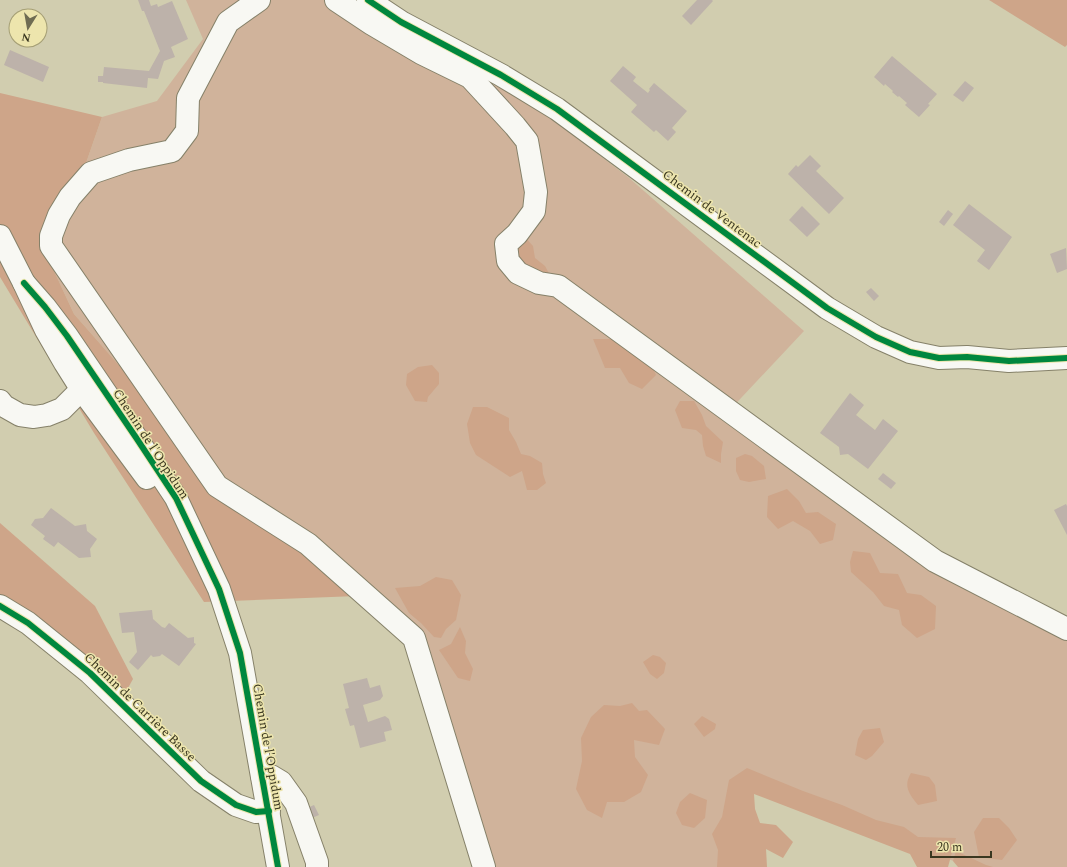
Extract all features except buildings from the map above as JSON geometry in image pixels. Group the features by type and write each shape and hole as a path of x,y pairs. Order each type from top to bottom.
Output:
{"street":[{"path":"259,0 228,22 188,98 187,131 172,151 129,160 91,173 70,197 59,215 51,236 51,246 217,486 308,544 414,638 484,867"},
{"path":"336,0 372,24 421,53 470,77 527,141 536,192 534,211 517,234 506,244 508,260 518,273 539,283 558,286 935,561 1067,629"},
{"name":"Chemin de Ventenac","path":"368,0 401,22 501,75 558,108 828,308 876,337 910,352 939,358 967,357 1010,361 1067,358"},
{"name":"Chemin de l'Oppidum","path":"0,236 24,283 67,336 89,385 137,439 176,498 219,589 240,653 278,867"},
{"path":"0,401 4,406 20,415 34,417 47,415 62,409 89,385"},
{"name":"Chemin de Carrière Basse","path":"0,606 28,623 90,673 201,781 236,805 256,812 268,811"},
{"path":"262,776 271,776 281,782 296,803 317,862 317,867"}],"shaded area":[{"path":"186,0 361,0 441,58 532,104 628,177 804,331 726,414 1067,638 1067,867 969,867 743,780 733,867 485,867 415,646 225,486 74,314 42,245 85,166 102,117 157,101 203,39"},
{"path":"989,0 1067,0 1067,45 1065,47"},
{"path":"0,93 102,117 85,166 42,245 74,314 225,486 357,596 204,602 94,433 0,277"},
{"path":"523,235 533,246 535,258 545,266 552,279 544,288 503,239"},
{"path":"593,339 642,341 638,359 651,364 656,375 642,389 629,383 620,368 605,368"},
{"path":"432,365 439,373 439,384 428,397 427,402 415,401 406,385 407,374 418,367"},
{"path":"680,401 694,401 706,426 723,442 721,463 706,456 702,435 696,430 682,428 675,410"},
{"path":"473,407 487,407 509,418 509,430 521,454 530,456 542,463 546,483 537,490 527,490 522,471 510,477 476,455 470,443 467,424"},
{"path":"745,454 752,456 764,466 766,479 749,482 740,480 736,471 736,458"},
{"path":"787,489 799,501 806,513 818,512 836,524 833,540 820,544 810,531 793,521 778,529 767,517 768,496"},
{"path":"0,523 95,606 133,679 123,697 0,602"},
{"path":"853,551 870,553 880,573 898,574 907,593 921,595 936,606 935,629 917,638 902,625 899,610 884,606 873,592 851,572 850,562"},
{"path":"436,577 452,580 461,595 456,620 446,629 441,638 434,637 409,613 395,588 420,586"},
{"path":"460,627 466,641 465,653 473,669 470,681 458,678 439,650 451,644"},
{"path":"653,655 660,657 666,663 664,673 657,679 650,674 643,662"},
{"path":"632,703 639,711 647,710 665,729 659,745 634,740 635,757 648,775 641,792 624,802 607,802 602,818 587,810 576,789 582,761 581,738 591,717 604,705 620,706"},
{"path":"702,716 716,724 715,729 704,737 694,724"},
{"path":"880,728 884,742 872,756 866,760 855,755 858,739 863,730"},
{"path":"747,768 842,805 876,820 904,827 918,837 956,838 948,867 917,867 910,854 754,794 755,809 760,823 776,825 793,842 783,858 766,849 767,867 717,867 718,850 712,834 722,817 729,780"},
{"path":"911,773 929,777 935,785 937,801 918,805 907,786"},
{"path":"690,793 707,800 705,818 694,828 682,825 676,813 680,802"},
{"path":"983,818 999,818 1009,828 1017,840 1002,860 979,857 974,832"},
{"path":"956,851 993,867 958,867 953,861"}],"cycle path":[{"path":"368,0 401,22 501,75 557,109 827,308 876,337 910,352 939,358 967,357 1009,361 1067,358"},
{"path":"24,283 67,336 176,498 219,589 240,653 278,867"},
{"path":"0,606 28,623 90,673 201,781 236,805 256,812 269,811"}]}
